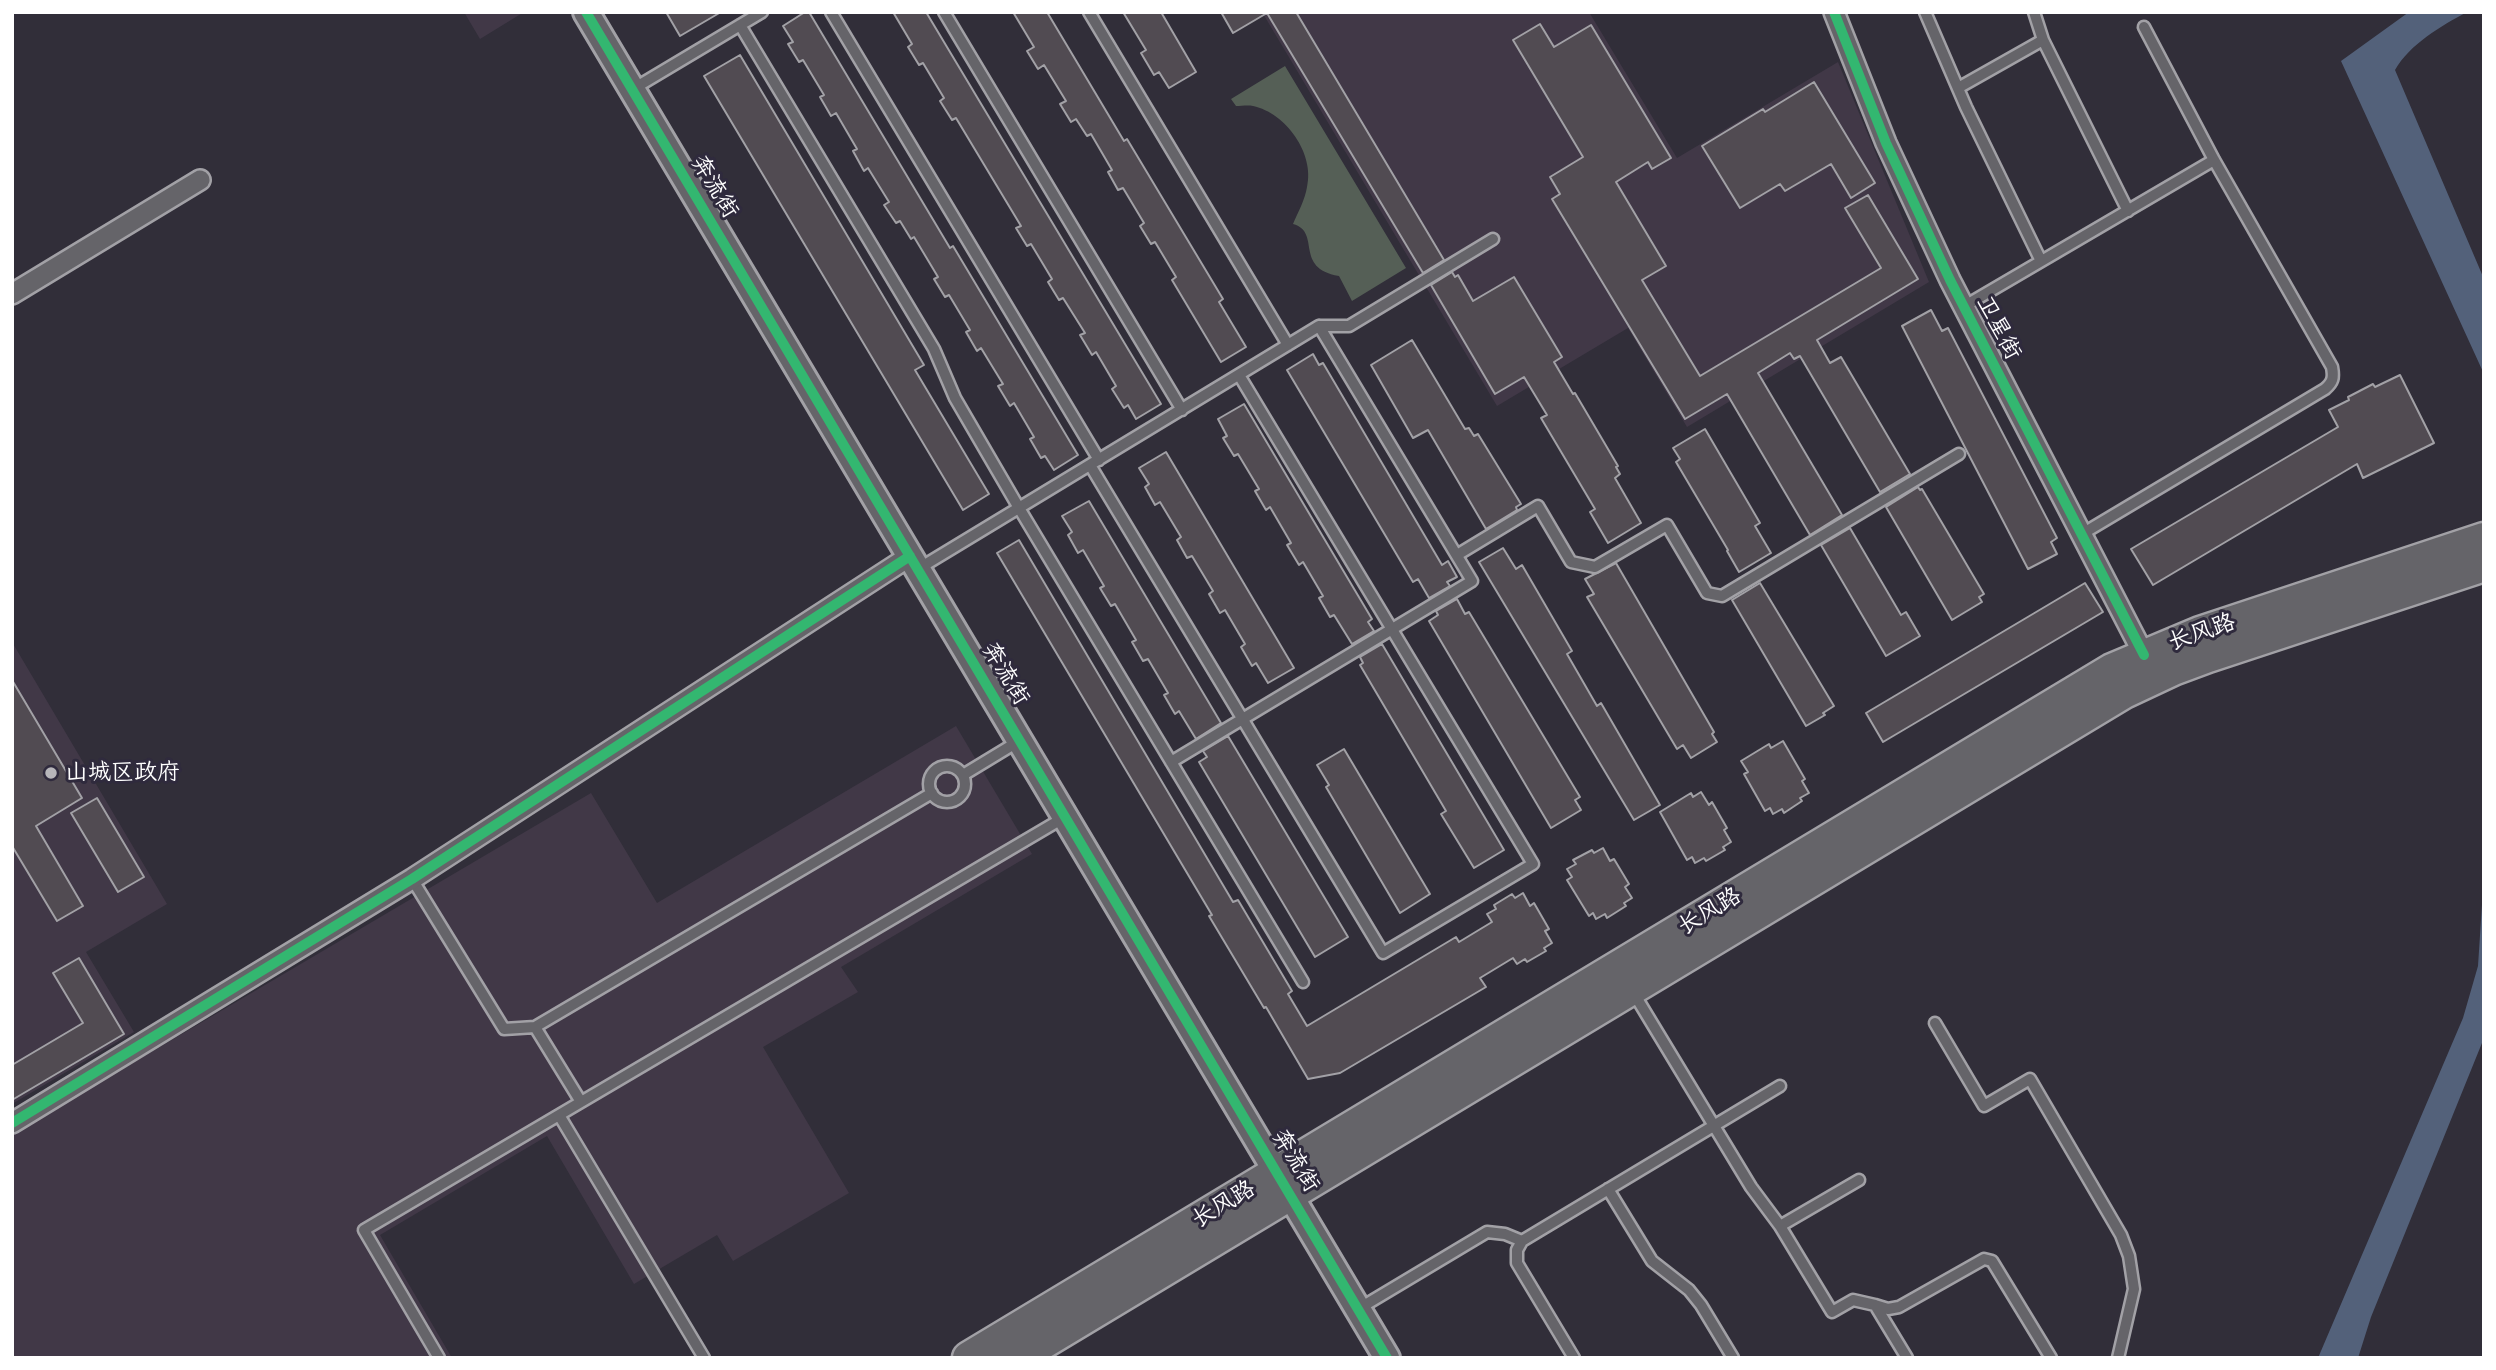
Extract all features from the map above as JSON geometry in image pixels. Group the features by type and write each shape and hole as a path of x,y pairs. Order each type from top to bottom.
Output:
{"main road":[{"name":"长风路","path":"1017,1358 1284,1183 2100,677 2144,655 2200,633 2484,539"},
{"name":"长风路","path":"970,1358 1631,988 2124,692 2208,656 2484,565"}],"street":[{"name":"奔流街","path":"586,12 1387,1358"},
{"name":"卫星街","path":"1834,12 1886,143 1963,307 2144,655"},
{"path":"12,294 200,180"},
{"path":"12,1123 412,879 914,563"}],"lane":[{"path":"632,90 762,12"},
{"path":"831,12 1243,719 1383,953 1532,864 1239,375"},
{"path":"944,12 1182,410"},
{"path":"1089,12 1288,345"},
{"path":"1925,12 1958,88 2041,261"},
{"path":"2034,12 2043,40 2128,211"},
{"path":"740,25 934,349 956,398 1019,508 1303,982"},
{"path":"2082,534 2332,383 2332,367 2214,160 2144,27"},
{"path":"1958,88 2043,40"},
{"path":"1963,307 2214,160"},
{"path":"914,563 1019,508 1320,326 1349,326 1493,239"},
{"path":"1171,762 1472,581 1320,326"},
{"path":"1457,555 1538,506 1571,562 1595,567 1667,525 1707,593 1722,596 1959,454"},
{"path":"963,775 1020,741"},
{"path":"941,767 955,768 963,775 966,785 964,792 954,802 940,801 932,793 930,777 941,767"},
{"path":"412,879 504,1030 535,1027 932,793"},
{"path":"439,1358 364,1230 1065,817"},
{"path":"1631,988 1751,1187 1780,1226 1832,1312 1853,1300 1888,1309 1899,1307 1984,1259 1992,1261 2051,1358"},
{"path":"1935,1023 1984,1106 2030,1079 2121,1235 2129,1256 2134,1289 2118,1358"},
{"path":"535,1027 581,1102"},
{"path":"1573,1358 1517,1263 1517,1250 1522,1241 1780,1086"},
{"path":"559,1115 704,1358"},
{"path":"1780,1226 1859,1180"},
{"path":"1608,1189 1652,1261 1689,1290 1733,1358"},
{"path":"1358,1309 1487,1232 1505,1234 1522,1241"},
{"path":"1875,1305 1907,1358"}],"shaded area":[{"path":"464,12 524,12 480,39"},
{"path":"1262,12 1589,12 1677,158 1838,62 1929,282 1687,427 1628,328 1497,406"},
{"path":"1285,66 1406,268 1352,301 1339,276 1316,266 1306,234 1293,224 1305,197 1308,174 1307,161 1295,137 1287,126 1265,110 1236,106 1231,99"},
{"name":"山城区政府","path":"12,642 167,904 86,952 134,1032 12,1104"},
{"path":"956,726 1032,854 841,967 858,992 763,1047 849,1193 733,1261 717,1235 634,1284 547,1136 380,1235 452,1358 12,1358 12,1134 591,793 657,903"}],"water":[{"path":"2409,12 2467,12 2418,44 2395,70 2484,279 2484,374 2341,61"},
{"path":"2484,874 2484,1038 2371,1317 2358,1358 2318,1358 2463,1018 2478,966"}],"building":[{"path":"666,12 721,12 680,36"},
{"path":"809,12 1078,455 1054,470 1045,456 1041,458 1030,439 1034,437 1014,403 1010,406 998,386 1003,384 981,348 977,351 966,332 970,330 949,295 945,297 934,279 938,277 914,237 911,239 900,221 896,223 884,205 889,202 868,168 864,171 853,151 857,149 836,113 831,116 820,97 824,95 803,60 799,62 788,44 793,42 783,26"},
{"path":"893,12 926,12 1161,404 1136,419 1128,405 1124,408 1112,389 1116,386 1096,352 1092,355 1080,335 1085,333 1063,298 1059,300 1048,282 1052,279 1031,244 1027,246 1016,228 1021,226 956,118 952,120 940,101 944,98 923,63 919,65 908,47 912,44"},
{"path":"1013,12 1047,12 1223,299 1219,302 1246,347 1221,362 1172,280 1176,277 1155,242 1151,244 1140,226 1144,223 1123,188 1118,190 1108,172 1112,170 1091,134 1087,136 1076,119 1071,122 1060,104 1066,101 1044,65 1038,69 1027,51 1034,47"},
{"path":"1123,12 1161,12 1196,72 1169,88 1159,72 1154,75 1141,53 1146,50"},
{"path":"1221,12 1296,12 1444,260 1423,273 1267,13 1233,33"},
{"path":"1540,24 1554,47 1591,25 1671,158 1652,169 1648,162 1616,182 1666,266 1642,280 1700,376 1881,268 1845,208 1868,195 1918,279 1817,340 1830,363 1841,357 1910,474 1880,492 1800,356 1794,359 1790,353 1758,373 1842,515 1810,535 1727,394 1685,419 1552,199 1560,194 1550,177 1583,157 1513,40"},
{"path":"740,55 924,365 915,370 989,494 963,510 704,76"},
{"path":"1814,82 1875,183 1851,198 1831,164 1785,191 1780,184 1740,208 1702,146"},
{"path":"1452,272 1455,277 1458,275 1473,301 1514,277 1562,357 1554,362 1618,466 1616,467 1620,474 1615,478 1641,523 1608,543 1590,512 1595,509 1541,418 1547,415 1524,377 1495,394 1431,285"},
{"path":"1931,310 1942,331 1948,328 2057,538 2051,542 2057,554 2028,569 1902,326"},
{"path":"1412,340 1465,429 1469,428 1474,436 1478,434 1521,504 1516,507 1517,510 1486,529 1428,430 1413,438 1371,365"},
{"path":"1313,354 1319,365 1323,363 1442,565 1448,561 1457,577 1447,582 1450,586 1429,598 1418,579 1413,582 1287,370"},
{"path":"2400,375 2434,443 2363,478 2357,464 2153,585 2131,549 2338,427 2329,410 2373,384 2375,387"},
{"path":"1244,404 1372,619 1368,622 1374,631 1352,644 1334,615 1330,617 1319,598 1323,596 1303,562 1299,565 1287,545 1291,543 1270,507 1266,510 1255,491 1259,489 1238,454 1234,456 1223,438 1227,436 1218,419"},
{"path":"1705,429 1760,523 1755,526 1771,553 1739,572 1676,462 1680,459 1673,448"},
{"path":"1166,452 1294,668 1268,683 1256,663 1252,666 1241,647 1245,644 1225,610 1220,613 1209,594 1213,591 1192,556 1187,558 1177,540 1181,537 1160,502 1155,505 1145,487 1149,484 1139,468"},
{"path":"1918,487 1922,489 1984,594 1979,597 1982,602 1952,620 1886,507"},
{"path":"1089,501 1221,723 1196,739 1179,711 1175,714 1164,695 1168,693 1148,659 1143,661 1132,642 1136,640 1115,604 1111,606 1100,588 1104,586 1083,550 1078,553 1068,535 1072,532 1062,516"},
{"path":"1850,528 1901,615 1906,612 1920,636 1886,656 1821,545"},
{"path":"1019,540 1233,902 1238,900 1292,991 1288,994 1307,1026 1456,937 1459,942 1492,922 1487,914 1496,909 1494,905 1512,894 1515,898 1523,893 1530,906 1534,903 1549,929 1545,931 1552,943 1544,948 1546,951 1527,962 1525,959 1517,964 1513,958 1480,978 1486,987 1340,1073 1308,1079 1209,916 1212,915 997,553"},
{"path":"1503,548 1516,569 1522,565 1572,651 1567,654 1597,706 1601,703 1660,805 1634,820 1479,562"},
{"path":"1616,563 1714,732 1712,734 1717,742 1691,758 1683,745 1677,749 1587,597 1594,594 1585,579"},
{"path":"1760,583 1834,706 1806,726 1732,600"},
{"path":"2085,583 2103,612 1883,742 1866,713"},
{"path":"1457,599 1465,614 1469,612 1580,797 1575,800 1581,810 1551,828 1429,621 1438,615 1436,611"},
{"path":"1382,644 1504,850 1474,868 1441,814 1446,811 1360,665 1363,663 1360,657"},
{"path":"12,680 82,798 36,826 83,906 57,921 12,846"},
{"path":"1228,736 1348,937 1315,957 1199,762 1207,757 1203,751"},
{"path":"1783,741 1805,779 1802,781 1809,793 1784,813 1782,809 1773,814 1770,808 1765,811 1744,774 1748,772 1741,761 1769,744 1771,748"},
{"path":"1344,749 1430,894 1400,913 1326,787 1329,785 1317,765"},
{"path":"1701,792 1709,805 1712,802 1727,828 1724,830 1731,842 1723,847 1725,850 1706,861 1704,858 1695,863 1692,857 1687,860 1660,812 1691,793 1693,797"},
{"path":"97,798 144,877 118,892 71,813"},
{"path":"1603,848 1610,861 1614,859 1629,884 1625,887 1632,898 1624,903 1626,906 1607,918 1605,914 1596,919 1593,913 1589,916 1567,880 1572,877 1567,869 1576,864 1573,860 1592,850 1594,853"},
{"path":"79,958 124,1034 12,1100 12,1065 83,1023 53,973"}],"cycle path":[{"path":"586,12 1387,1358"},
{"path":"1834,12 1886,143 1950,280 2144,655"},
{"path":"12,1123 412,879 910,556"}],"place":[{"name":"山城区政府","path":"51,773"}]}
